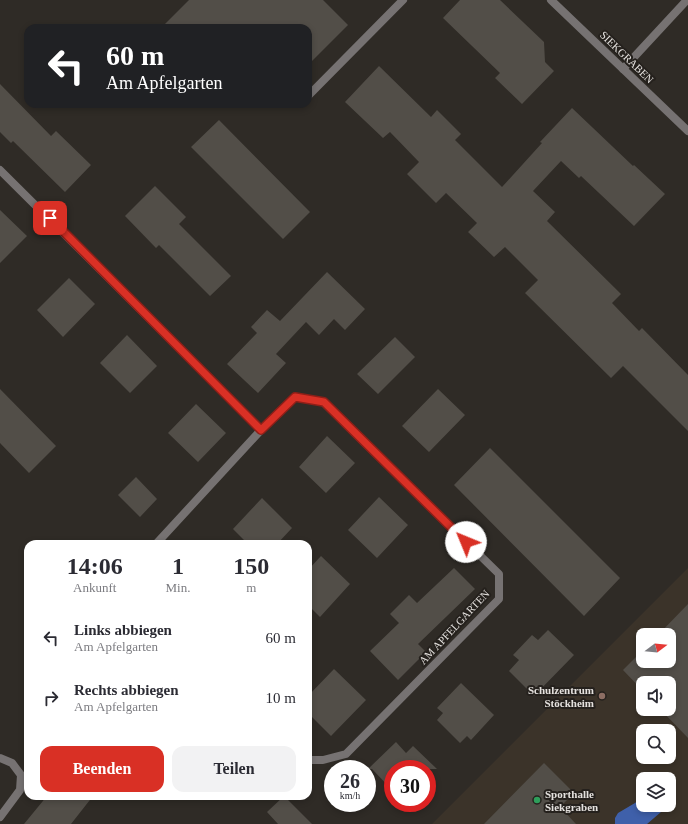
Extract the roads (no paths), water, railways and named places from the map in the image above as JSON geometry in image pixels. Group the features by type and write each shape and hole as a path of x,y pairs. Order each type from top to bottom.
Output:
{"street":[{"path":"312,92 403,0"},
{"name":"SIEKGRABEN","path":"551,0 688,131"},
{"path":"623,69 687,0"},
{"path":"0,170 261,430"},
{"name":"AM APFELGARTEN","path":"160,540 261,430 295,397 324,402 499,574 499,598 346,754 323,760 312,760"},
{"path":"0,758 12,763 21,775 20,790 0,817"}],"water":[{"path":"636,802 636,812 661,812 647,824 615,824 615,818 618,813"}],"place":[{"name":"Schulzentrum Stöckheim","path":"602,696"},
{"name":"Sporthalle Siekgraben","path":"537,800"}]}
